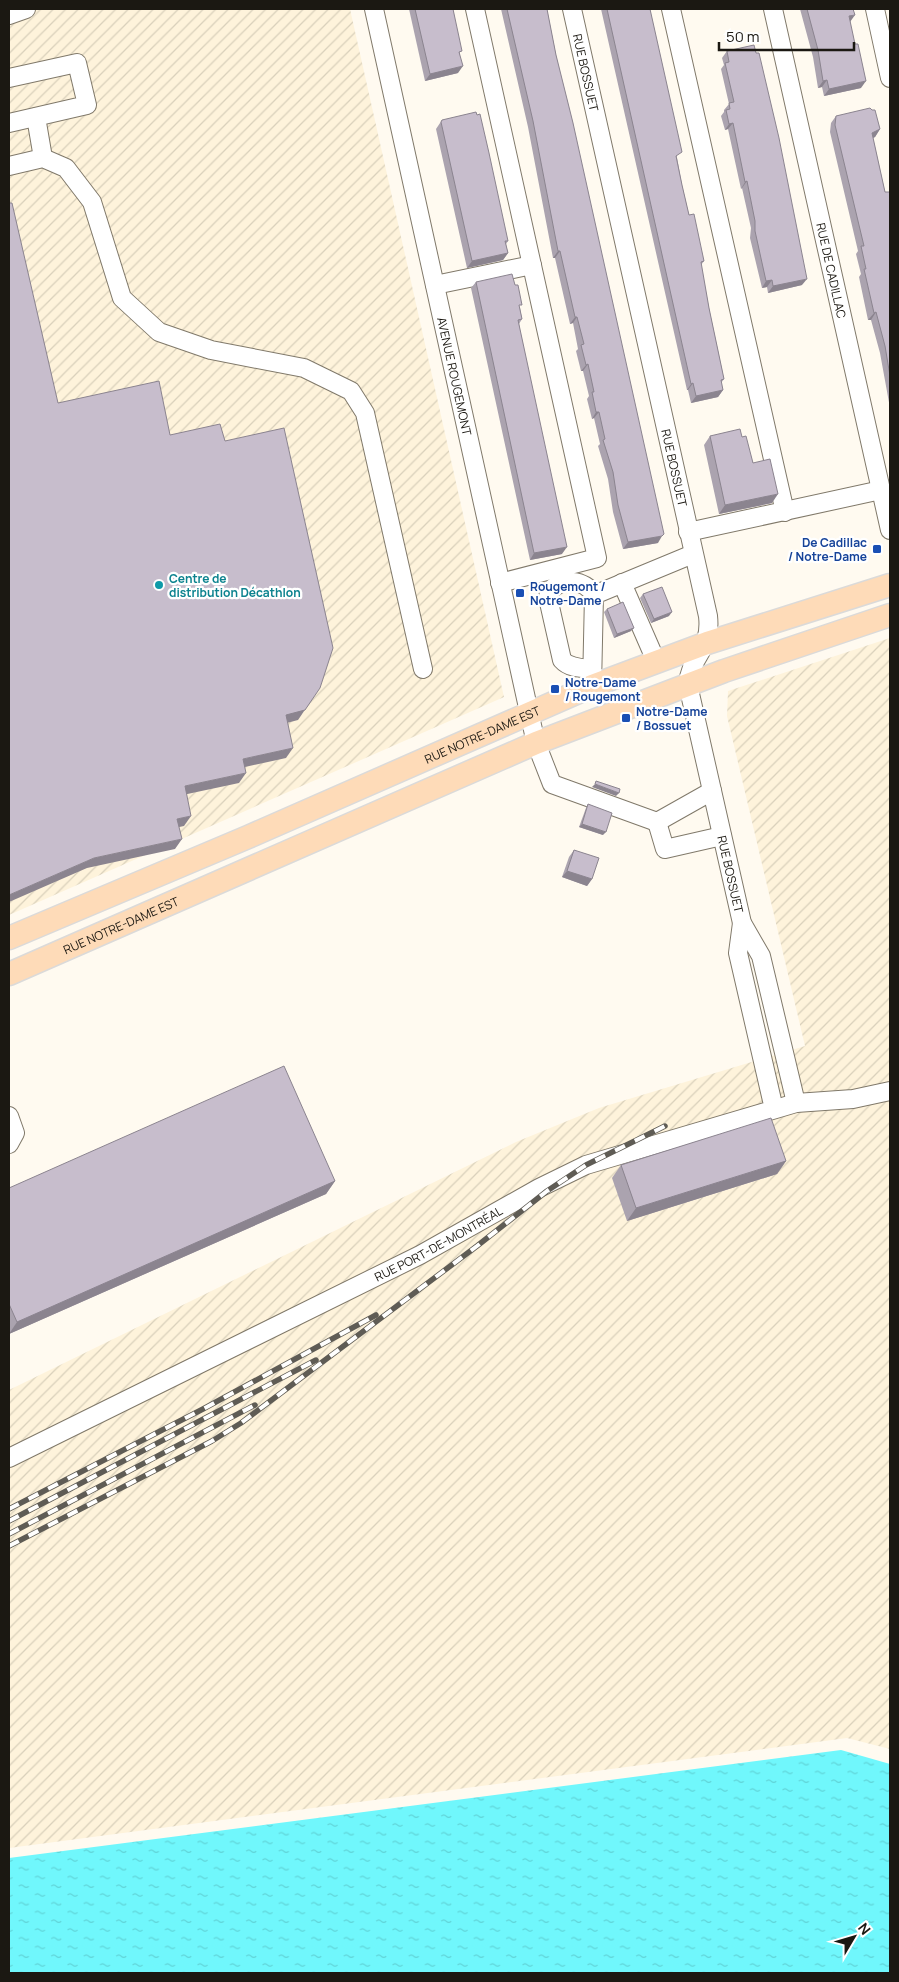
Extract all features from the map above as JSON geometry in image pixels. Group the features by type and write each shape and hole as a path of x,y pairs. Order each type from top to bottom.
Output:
{"main road":[{"name":"RUE NOTRE-DAME EST","path":"9,938 248,837 529,712 592,678 656,661 890,585"},
{"name":"RUE NOTRE-DAME EST","path":"9,974 536,743 688,685 890,615"},
{"path":"248,837 260,863"}],"street":[{"path":"9,15 26,9"},
{"name":"AVENUE ROUGEMONT","path":"374,9 536,743 552,784 657,822"},
{"path":"475,9 598,558 500,583"},
{"name":"RUE BOSSUET","path":"572,9 708,616 709,635 707,643 693,665 688,685 742,924 761,956 796,1103"},
{"path":"671,9 785,512"},
{"name":"RUE DE CADILLAC","path":"772,9 890,530"},
{"path":"875,9 890,78"},
{"path":"9,78 77,63 87,105 9,123"},
{"path":"36,117 43,158"},
{"path":"9,166 43,158 66,168 92,202 122,298 159,332 212,350 304,368 351,391 365,413 422,669"},
{"path":"435,285 532,264"},
{"path":"688,532 881,490"},
{"path":"594,595 694,554"},
{"path":"579,581 586,584 594,595 592,678 565,664 562,660 548,598 549,592 558,585 579,581"},
{"path":"622,583 656,661"},
{"path":"712,791 657,822 666,849 722,836"},
{"name":"RUE BOSSUET","path":"742,924 738,953 774,1109"},
{"name":"RUE PORT-DE-MONTRÉAL","path":"9,1458 420,1255 539,1188 586,1165 796,1103 853,1099 890,1091"},
{"path":"9,1116 15,1133 9,1144"}],"shaded area":[{"path":"9,9 350,9 504,697 9,915"},
{"path":"890,638 890,1749 847,1738 9,1848 9,1390 516,1142 599,1108 805,1046 727,716 728,691"}],"water":[{"path":"841,1750 890,1764 890,1973 9,1973 9,1858"}],"building":[{"path":"415,9 453,9 462,51 459,52 463,66 430,74"},
{"path":"507,9 547,9 664,534 662,536 628,542 618,505 613,472 603,440 605,439 599,412 596,412 588,364 586,365 581,345 584,344 577,317 575,317 560,251 558,251 533,121"},
{"path":"607,9 650,9 682,152 676,156 682,185 689,215 694,214 704,261 701,262 724,379 721,380 723,390 696,396 693,383 691,384"},
{"path":"807,9 853,9 855,15 849,16 855,44 858,44 866,81 829,89 827,80 823,81 818,50"},
{"path":"754,45 756,53 759,53 779,138 807,279 773,286 772,280 766,281 747,181 745,182 733,123 729,124 726,110 730,109 729,103 734,102 725,63 729,62 727,51"},
{"path":"870,108 875,110 880,129 872,133 885,192 890,192 890,376 885,346 876,312 874,313 864,269 866,269 861,246 864,246 835,125 836,116"},
{"path":"476,112 477,115 480,114 489,153 508,241 505,241 508,253 472,261 441,122 442,120"},
{"name":"Centre de distribution Décathlon","path":"9,203 12,203 58,403 159,381 170,435 220,424 225,441 284,428 333,648 320,688 305,710 286,715 293,748 243,759 246,773 185,786 191,816 177,819 182,839 94,858 9,895"},
{"path":"512,274 515,285 518,285 522,305 519,305 522,319 518,320 567,547 534,553 476,282"},
{"path":"740,429 742,437 746,436 753,463 770,459 778,494 725,505 710,436"},
{"path":"662,587 672,612 654,619 643,594"},
{"path":"623,602 634,628 617,634 607,609"},
{"path":"596,781 620,789 619,793 595,784"},
{"path":"588,804 612,813 606,832 582,824"},
{"path":"574,850 599,858 592,879 567,871"},
{"path":"284,1066 335,1181 17,1322 9,1304 9,1188"},
{"path":"771,1118 786,1161 636,1208 621,1165"}],"railway":[{"path":"9,1546 212,1441 241,1423 477,1246 547,1191 586,1165 665,1126"},
{"path":"9,1509 203,1409 376,1315"},
{"path":"9,1521 316,1360"},
{"path":"9,1534 255,1405"}],"place":[{"name":"De Cadillac / Notre-Dame","path":"877,549"},
{"name":"Centre de distribution Décathlon","path":"159,585"},
{"name":"Rougemont / Notre-Dame","path":"520,593"},
{"name":"Notre-Dame / Rougemont","path":"555,689"},
{"name":"Notre-Dame / Bossuet","path":"626,718"}]}
